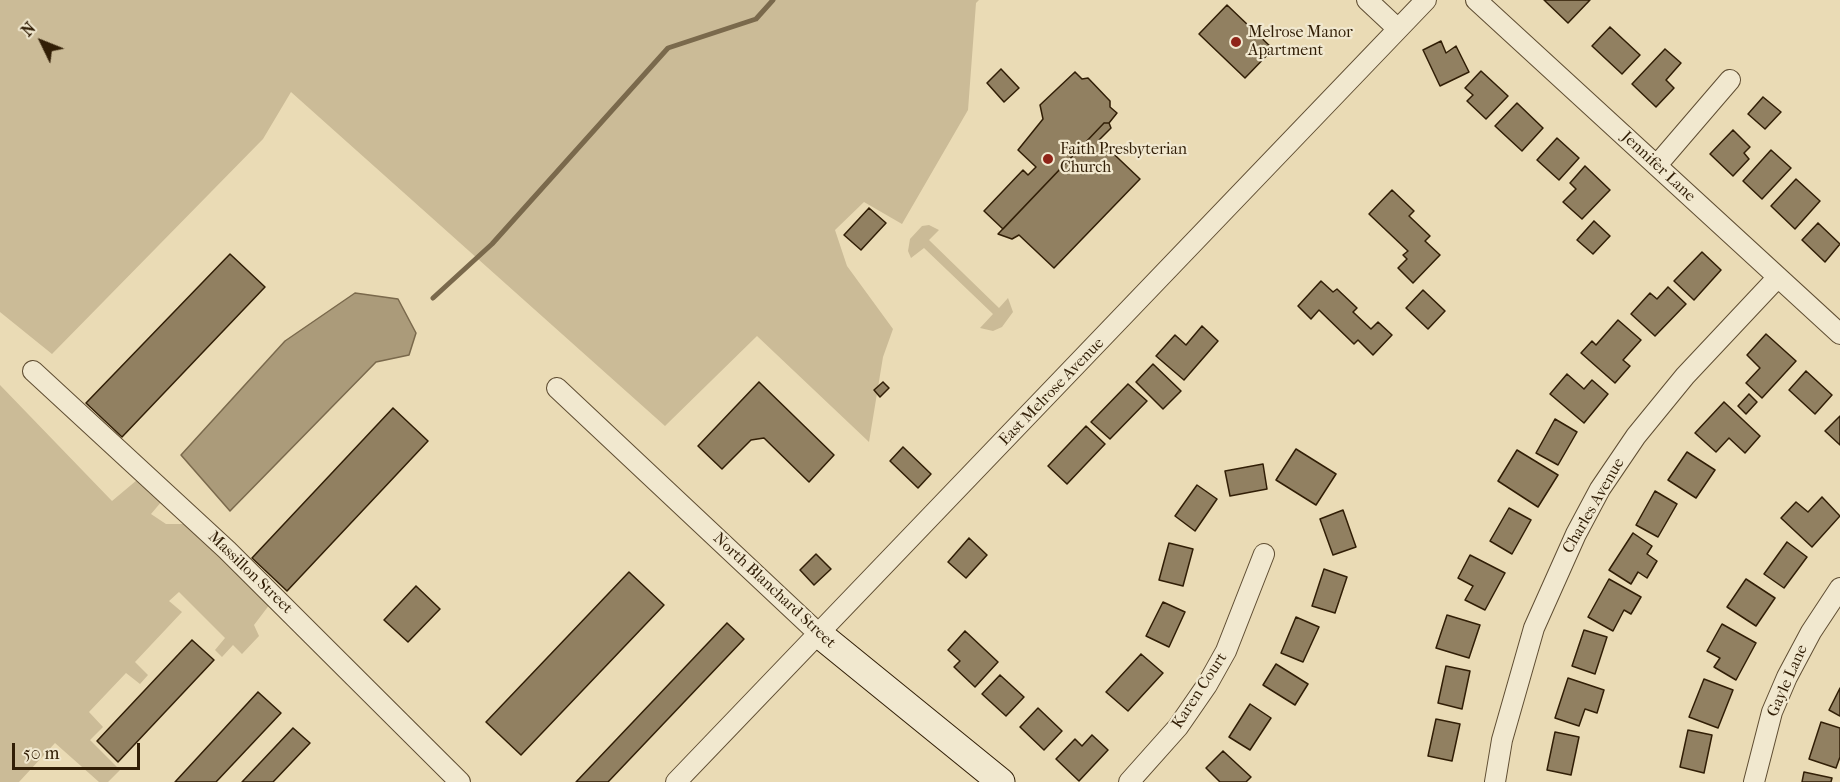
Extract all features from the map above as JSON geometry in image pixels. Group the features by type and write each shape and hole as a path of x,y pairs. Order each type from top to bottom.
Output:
{"street":[{"path":"1367,0 1398,29"},
{"name":"East Melrose Avenue","path":"676,782 1426,0"},
{"name":"Jennifer Lane","path":"1476,0 1840,334"},
{"path":"1657,165 1730,80"},
{"name":"Charles Avenue","path":"1495,782 1502,740 1534,628 1576,534 1600,489 1636,436 1685,376 1778,277"},
{"name":"Massillon Street","path":"33,371 227,550 460,782"},
{"name":"North Blanchard Street","path":"557,388 819,634 1001,782"},
{"name":"Karen Court","path":"1129,782 1178,727 1207,685 1226,651 1264,554"},
{"name":"Gayle Lane","path":"1754,782 1772,712 1787,677 1811,632 1840,588"}],"shaded area":[{"path":"0,0 979,0 976,3 968,110 902,224 864,202 835,230 847,266 893,329 883,357 869,442 757,336 665,426 291,92 263,139 52,354 0,312"},
{"path":"929,225 939,230 929,240 999,308 1008,298 1013,312 1002,327 993,331 980,328 993,314 924,248 911,258 908,251 910,239 922,226"},
{"path":"355,293 398,299 416,333 409,355 376,362 230,511 181,455 285,341"},
{"path":"0,385 112,501 137,480 162,501 151,514 166,524 186,524 270,604 254,625 259,636 242,654 233,645 222,657 215,650 225,638 179,592 169,601 182,612 135,662 148,675 140,684 126,673 89,712 103,727 90,740 120,770 108,782 99,782 55,743 19,782 0,782"}],"building":[{"path":"1544,0 1590,0 1568,23"},
{"name":"Melrose Manor Apartment","path":"1227,5 1273,49 1245,78 1199,34"},
{"path":"1610,27 1640,55 1622,74 1592,46"},
{"path":"1441,41 1446,53 1456,46 1469,72 1440,86 1423,50"},
{"path":"1665,49 1681,63 1666,80 1674,88 1656,107 1632,84"},
{"path":"1001,69 1019,88 1004,102 987,83"},
{"path":"1481,71 1508,96 1486,119 1467,101 1473,95 1465,88"},
{"name":"Faith Presbyterian Church","path":"1075,72 1082,79 1088,78 1110,101 1110,107 1117,113 1109,123 1104,123 1003,229 984,211 1023,170 1028,175 1036,167 1018,150 1043,119 1040,105"},
{"path":"1763,97 1781,112 1765,129 1748,114"},
{"path":"1517,103 1543,128 1522,151 1495,126"},
{"path":"1104,123 1109,123 1111,128 1099,140 1140,179 1054,268 1019,235 1012,239 998,234"},
{"path":"1733,130 1750,147 1744,153 1749,159 1733,176 1710,154"},
{"path":"1557,138 1579,158 1559,180 1537,160"},
{"path":"1771,150 1791,168 1762,199 1743,181"},
{"path":"1585,166 1610,190 1582,219 1563,202 1576,189 1570,183"},
{"path":"1796,179 1820,201 1795,229 1771,206"},
{"path":"1392,190 1414,211 1409,216 1430,236 1425,241 1440,255 1413,283 1398,268 1407,259 1403,255 1408,251 1369,214"},
{"path":"869,208 886,223 861,250 844,235"},
{"path":"1594,221 1610,236 1593,254 1577,240"},
{"path":"1818,223 1840,244 1825,262 1802,240"},
{"path":"1702,252 1721,270 1694,300 1674,281"},
{"path":"230,254 265,287 122,437 86,403"},
{"path":"1321,281 1333,292 1337,289 1357,308 1353,312 1371,329 1378,322 1392,335 1373,355 1358,340 1354,344 1319,310 1311,319 1298,306"},
{"path":"1668,287 1686,304 1655,336 1631,314 1650,293 1657,299"},
{"path":"1423,290 1445,311 1428,329 1406,308"},
{"path":"1618,320 1641,340 1623,360 1630,366 1615,383 1581,353 1592,341 1596,345"},
{"path":"1202,326 1218,341 1184,380 1156,356 1175,335 1186,345"},
{"path":"1766,334 1796,361 1762,398 1746,383 1760,368 1747,355"},
{"path":"1153,364 1181,391 1163,409 1136,382"},
{"path":"1806,371 1832,395 1815,414 1789,390"},
{"path":"1567,374 1584,389 1592,380 1608,394 1584,423 1550,394"},
{"path":"759,382 834,455 809,482 764,438 751,440 722,469 698,446"},
{"path":"883,382 889,388 880,397 874,390"},
{"path":"1128,384 1147,401 1110,439 1091,422"},
{"path":"1749,394 1757,402 1746,414 1738,406"},
{"path":"1724,402 1760,436 1745,453 1729,438 1716,452 1695,433"},
{"path":"393,408 428,441 287,591 252,558"},
{"path":"1840,416 1840,445 1825,431"},
{"path":"1555,419 1577,432 1558,465 1536,453"},
{"path":"1086,426 1105,444 1067,484 1048,466"},
{"path":"903,447 931,474 918,488 890,461"},
{"path":"1296,449 1336,474 1316,505 1276,480"},
{"path":"1517,450 1558,475 1538,507 1498,481"},
{"path":"1687,452 1715,470 1696,498 1668,480"},
{"path":"1263,464 1267,489 1230,496 1225,471"},
{"path":"1197,485 1217,499 1195,531 1175,516"},
{"path":"1655,491 1677,504 1658,537 1636,525"},
{"path":"1822,497 1840,516 1812,547 1781,518 1796,502 1808,512"},
{"path":"1509,508 1531,520 1512,554 1490,541"},
{"path":"1343,510 1356,547 1333,555 1320,519"},
{"path":"1633,533 1652,546 1647,554 1657,561 1647,578 1638,572 1631,584 1609,570"},
{"path":"969,538 987,555 966,578 948,562"},
{"path":"1787,542 1807,557 1784,588 1764,574"},
{"path":"1169,543 1193,549 1183,586 1159,580"},
{"path":"816,554 831,569 814,585 800,570"},
{"path":"1470,555 1505,573 1485,610 1465,600 1473,586 1458,578"},
{"path":"1324,569 1347,577 1335,613 1312,606"},
{"path":"629,572 664,605 521,755 486,722"},
{"path":"1609,579 1641,597 1631,614 1624,610 1613,631 1588,617"},
{"path":"1746,579 1775,598 1756,626 1727,607"},
{"path":"416,586 440,609 408,642 384,620"},
{"path":"1163,602 1185,612 1169,647 1146,636"},
{"path":"1447,615 1480,625 1469,658 1436,648"},
{"path":"1296,617 1319,627 1303,662 1281,653"},
{"path":"727,623 744,639 608,782 576,782"},
{"path":"1722,624 1756,643 1736,680 1714,667 1720,658 1707,651"},
{"path":"1584,630 1607,637 1595,674 1572,666"},
{"path":"965,631 998,662 975,687 954,667 960,661 948,650"},
{"path":"192,640 214,660 118,762 97,741"},
{"path":"1141,654 1163,673 1128,711 1106,692"},
{"path":"1276,664 1308,684 1295,705 1263,685"},
{"path":"1446,666 1470,671 1462,709 1438,703"},
{"path":"1000,675 1024,697 1006,716 982,694"},
{"path":"1568,678 1604,690 1597,713 1585,709 1579,726 1555,718"},
{"path":"1704,679 1733,690 1718,728 1689,717"},
{"path":"1840,688 1840,716 1829,710"},
{"path":"258,692 281,713 216,782 175,782"},
{"path":"1250,704 1271,718 1250,750 1229,737"},
{"path":"1038,708 1062,731 1044,750 1020,727"},
{"path":"1436,719 1460,724 1452,761 1428,756"},
{"path":"1821,722 1840,728 1840,757 1836,768 1809,759"},
{"path":"293,728 310,743 273,782 242,782"},
{"path":"1688,730 1712,735 1704,773 1680,767"},
{"path":"1555,732 1579,737 1571,775 1547,770"},
{"path":"1092,735 1108,750 1079,781 1056,759 1075,739 1082,746"},
{"path":"1223,751 1251,777 1246,782 1220,782 1206,768"},
{"path":"1804,772 1832,778 1831,782 1802,782"}],"waterway":[{"path":"433,298 492,244 668,48 756,19 773,0"}],"place":[{"name":"Melrose Manor Apartment","path":"1236,42"},
{"name":"Faith Presbyterian Church","path":"1048,159"}]}
